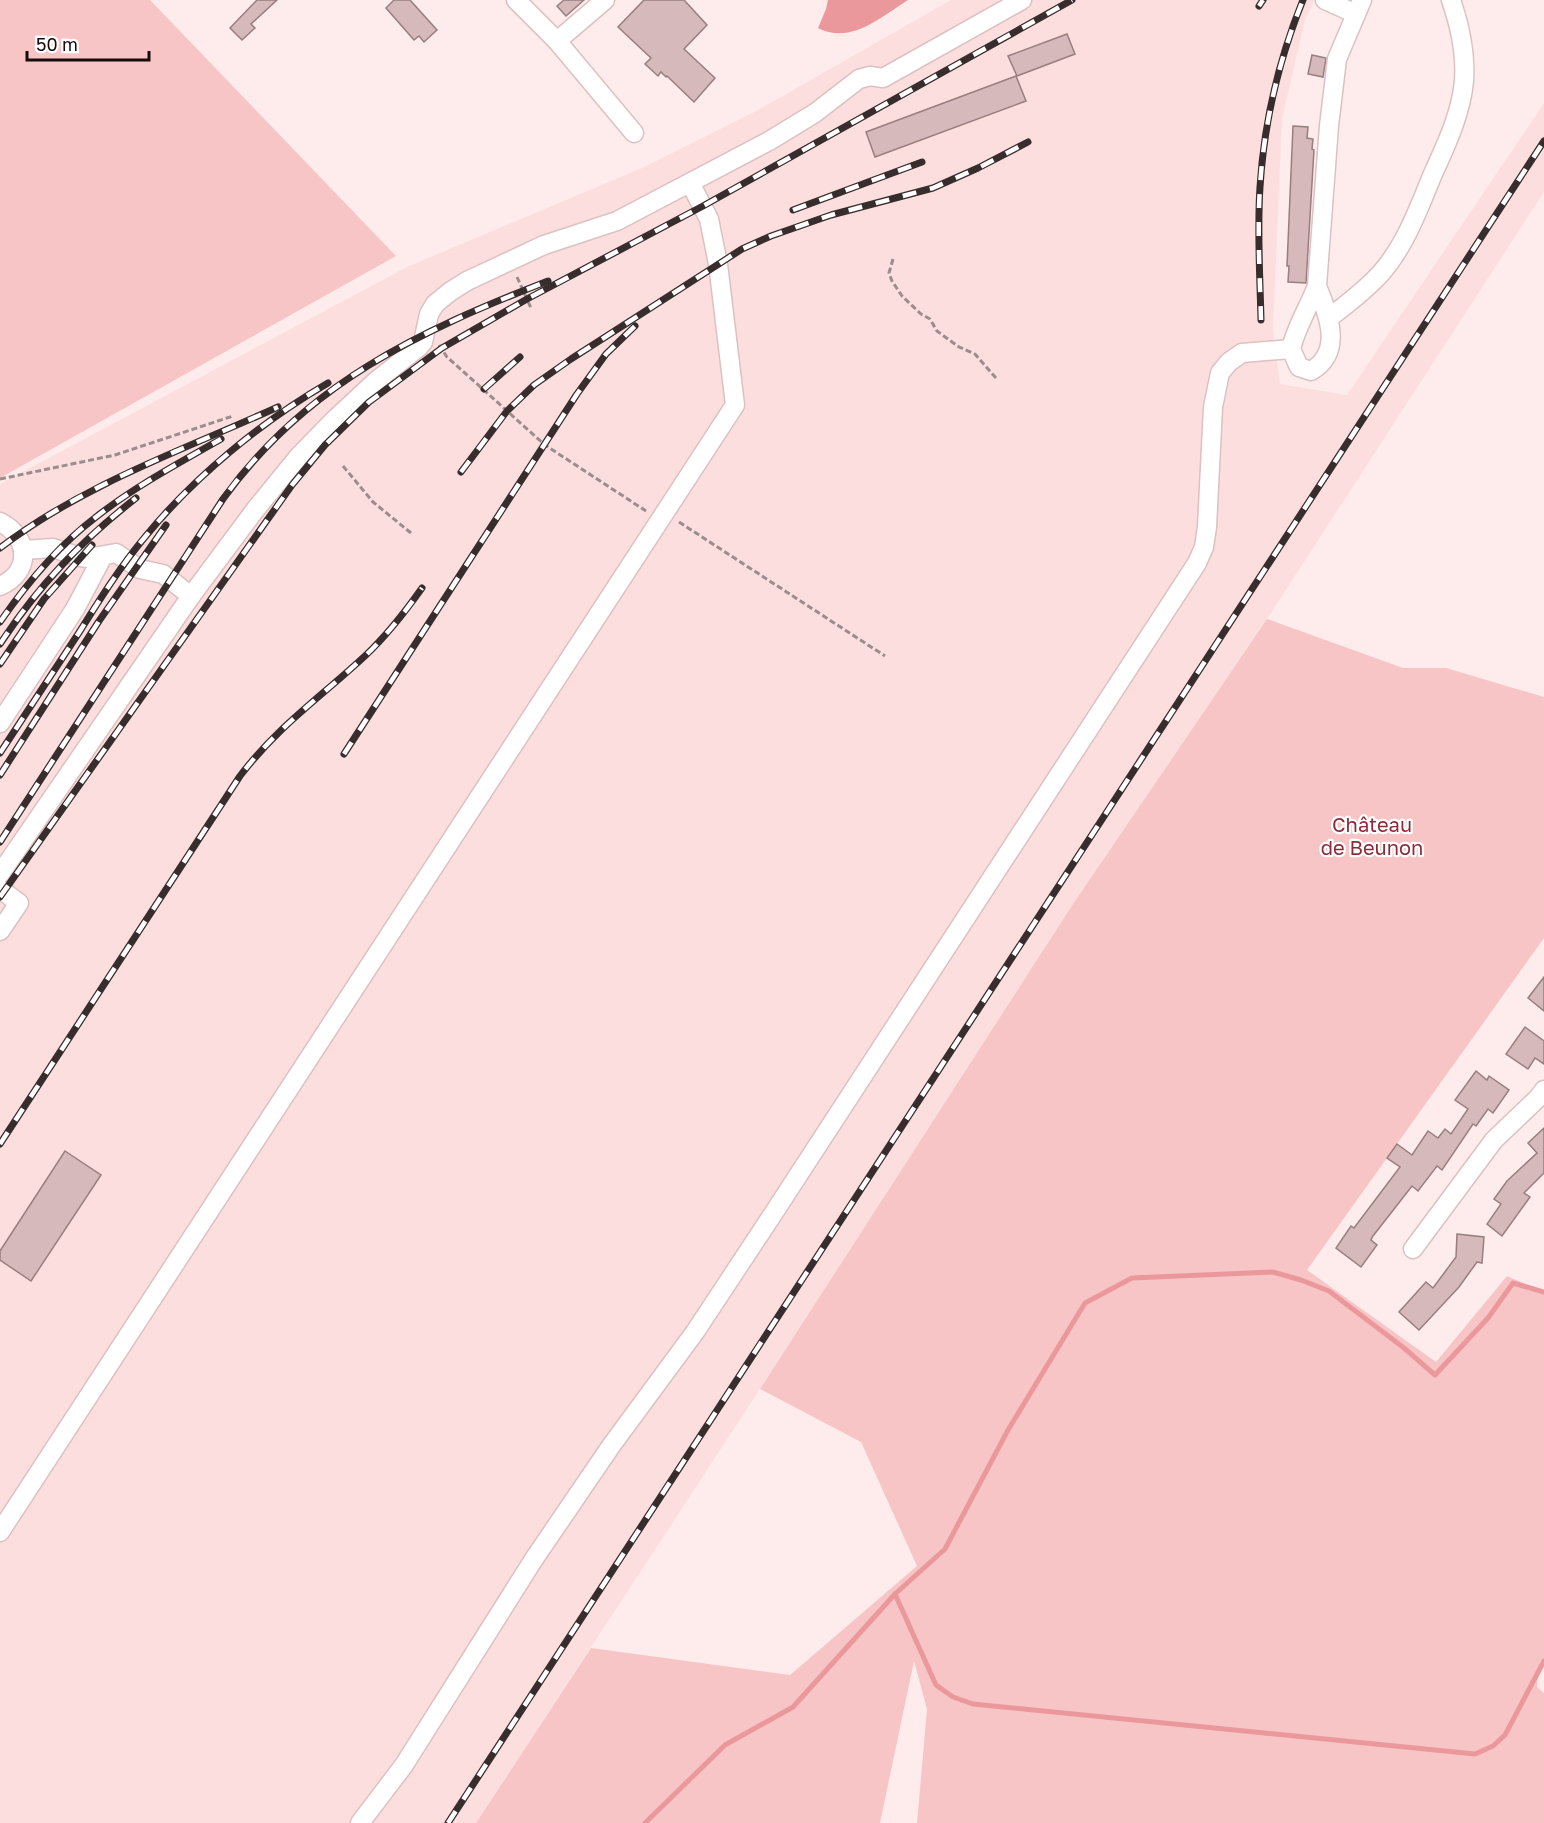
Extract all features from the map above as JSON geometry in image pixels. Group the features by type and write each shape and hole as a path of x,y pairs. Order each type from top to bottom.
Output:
{"street":[{"path":"516,0 557,41 634,134"},
{"path":"557,41 605,0"},
{"path":"0,874 191,596 255,510 298,456 376,381 419,347 424,339 429,314 442,297 467,281 544,245 617,221 769,141 815,113 859,79 870,76 883,78 1022,0"},
{"path":"1317,286 1329,318 1330,348 1322,364 1311,371 1299,367 1291,349 1296,330 1317,286 1329,126 1337,59 1359,7 1325,0"},
{"path":"1329,318 1368,286 1388,263 1419,209 1451,132 1459,110 1464,81 1464,63 1459,24 1451,0"},
{"path":"0,1532 735,405 718,264 709,219 690,183"},
{"path":"360,1823 404,1765 534,1559 624,1428 695,1332 767,1224 1197,563 1204,547 1207,527 1214,407 1220,373 1229,362 1242,353 1291,349"},
{"path":"0,522 17,535 23,550 23,561 19,572 0,586"},
{"path":"23,550 52,548 80,557 116,553 140,569 163,574 191,596"},
{"path":"0,723 75,609 104,556"},
{"path":"0,889 18,903 0,931"},
{"path":"1413,1249 1494,1140 1544,1090"}],"path":[{"path":"893,259 889,273 902,296 921,314 930,319 937,331 959,347 975,354 996,378"},
{"path":"510,261 531,308"},
{"path":"424,339 433,336 447,357 545,445 885,656"},
{"path":"0,479 115,455 233,416"},
{"path":"342,466 373,502 411,533"}],"shaded area":[{"path":"828,0 908,0 865,27 842,33 818,28"},
{"path":"951,0 1315,0 1305,20 1282,119 1273,329 1280,384 1347,395 1544,103 1544,192 1267,619 1073,904 476,1823 0,1823 0,484 407,267 642,168 758,110"}],"green space":[{"path":"0,0 150,0 396,256 0,478"},
{"name":"Château de Beunon","path":"1267,619 1403,668 1446,668 1544,697 1544,938 1307,1270 1436,1362 1507,1276 1544,1292 1544,1665 1538,1677 1537,1687 1544,1693 1544,1823 917,1823 927,1709 914,1661 880,1823 476,1823 591,1648 790,1675 917,1566 861,1442 760,1389 1073,904"}],"building":[{"path":"257,0 277,0 251,24 255,28 242,40 230,28"},
{"path":"394,0 410,0 437,30 424,42 419,36 414,40 386,8"},
{"path":"564,0 584,0 566,16 557,6"},
{"path":"644,0 684,0 707,25 684,49 715,78 694,102 667,76 661,72 658,76 645,64 651,58 618,27"},
{"path":"1067,34 1075,54 1017,76 1008,56"},
{"path":"1312,55 1326,58 1323,77 1308,74"},
{"path":"1016,76 1026,101 875,157 866,132"},
{"path":"1293,126 1308,127 1307,138 1313,139 1312,149 1314,150 1306,283 1288,282"},
{"path":"1544,977 1544,1011 1528,998"},
{"path":"1525,1027 1544,1041 1544,1064 1535,1058 1528,1069 1506,1054"},
{"path":"1476,1071 1487,1080 1489,1076 1509,1090 1493,1113 1488,1109 1476,1126 1473,1124 1442,1170 1437,1166 1418,1191 1412,1186 1373,1236 1371,1240 1377,1245 1361,1267 1336,1248 1351,1226 1354,1228 1400,1167 1387,1158 1397,1144 1412,1155 1428,1131 1438,1138 1445,1129 1451,1134 1468,1109 1455,1100"},
{"path":"1544,1128 1544,1173 1524,1193 1530,1197 1502,1236 1487,1224 1501,1204 1494,1199 1507,1181 1537,1153 1528,1143"},
{"path":"65,1151 101,1175 31,1281 0,1260 0,1251"},
{"path":"1457,1234 1484,1237 1482,1263 1477,1262 1459,1287 1419,1330 1399,1312 1426,1282 1433,1288 1456,1257"}],"waterway":[{"path":"895,1594 945,1549 1008,1430 1085,1303 1132,1278 1273,1272 1301,1280 1329,1291 1404,1348 1435,1375 1488,1318 1513,1283 1544,1292"},
{"path":"645,1823 725,1745 793,1707 895,1594 936,1685 953,1697 973,1704 1475,1754 1493,1746 1505,1735 1544,1661"}],"railway":[{"path":"0,897 292,485 325,445 369,402 442,348 527,299 703,206 1072,0"},
{"path":"1259,6 1263,0"},
{"path":"1261,320 1259,220 1265,139 1280,68 1303,0"},
{"path":"448,1823 1544,141"},
{"path":"461,472 507,411 534,385 742,249 831,215 933,188 1028,142"},
{"path":"793,210 922,162"},
{"path":"0,842 223,499 256,459 291,423 328,393 368,366 410,342 454,320 548,281"},
{"path":"344,754 577,394 606,354 635,326"},
{"path":"484,389 520,357"},
{"path":"0,753 119,571 164,515 230,452 278,415 328,383"},
{"path":"0,548 32,525 100,487 278,407"},
{"path":"0,622 44,566 82,528 141,485 221,439"},
{"path":"0,644 30,602 62,565 136,498"},
{"path":"0,775 99,621 166,525"},
{"path":"0,664 44,599 92,545"},
{"path":"0,1144 240,776 269,742 374,647 396,623 422,588"}]}
